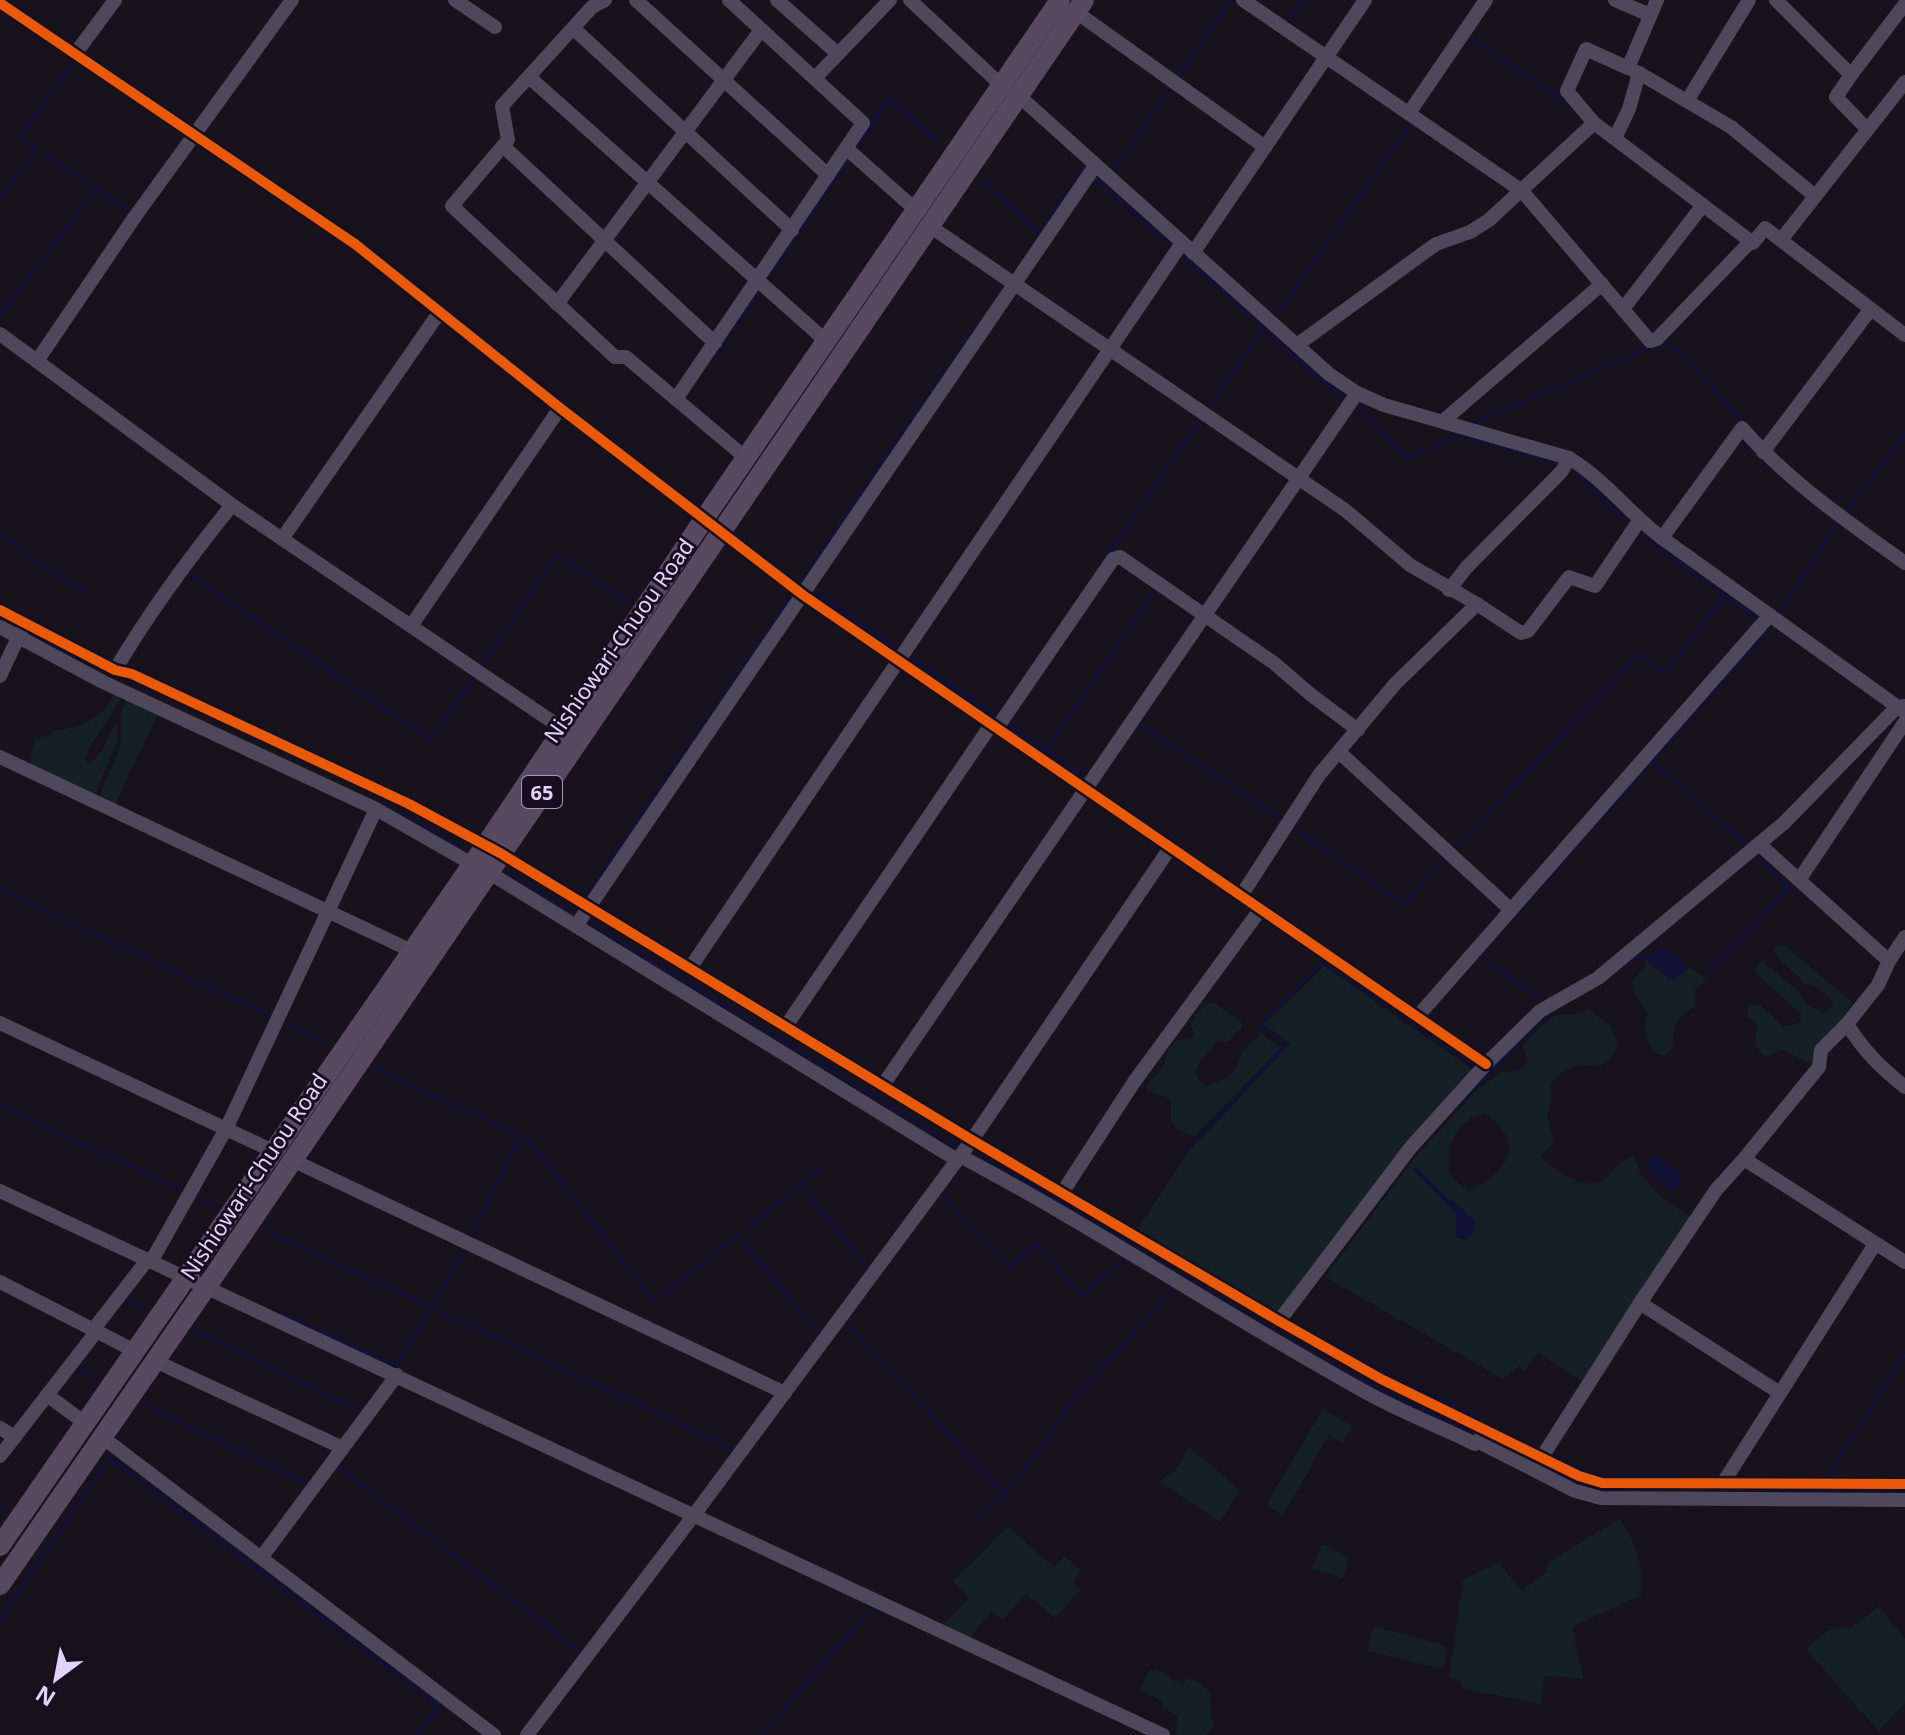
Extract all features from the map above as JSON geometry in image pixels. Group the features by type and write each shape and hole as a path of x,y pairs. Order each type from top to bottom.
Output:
{"main road":[{"name":"Nishiowari-Chuou Road","path":"0,1585 292,1160 492,849 563,729 704,519 916,210 1010,91 1073,4"},
{"name":"Nishiowari-Chuou Road","path":"492,849 721,533 931,227 1010,91"},
{"name":"Nishiowari-Chuou Road","path":"0,1546 412,951 480,868"}],"street":[{"path":"75,54 115,0"},
{"path":"37,361 193,135 292,0"},
{"path":"455,0 495,27"},
{"path":"605,0 592,7 502,106 508,140 452,206 615,357 626,357 746,458"},
{"path":"636,0 828,175"},
{"path":"676,399 863,123 729,0"},
{"path":"777,0 838,54"},
{"path":"815,78 890,0"},
{"path":"910,0 1329,374 1357,393 1384,405 1569,458 1587,469 1639,521 1902,708 1784,823 1598,978 1540,1011 1486,1064 1411,1147 1279,1321"},
{"path":"1243,0 1522,191 1650,341 1657,339 1765,228 1905,335"},
{"path":"690,968 1110,349 1265,147 1365,0"},
{"path":"1409,113 1486,0"},
{"path":"1615,0 1650,15"},
{"path":"1615,138 1629,109 1634,71 1657,0"},
{"path":"1687,101 1749,0"},
{"path":"1776,0 1851,75"},
{"path":"0,3 355,244 560,408 803,595 1486,1064"},
{"path":"1073,4 1265,147"},
{"path":"1867,129 1836,97 1905,4"},
{"path":"573,28 792,230"},
{"path":"557,304 761,30"},
{"path":"1751,241 1594,123 1567,91 1586,49 1634,71 1731,127 1815,196"},
{"path":"529,77 826,341"},
{"path":"1781,240 1905,83"},
{"path":"1297,345 1416,257 1436,244 1470,232 1489,220 1594,123"},
{"path":"503,146 715,343"},
{"path":"846,148 916,210"},
{"path":"576,926 1095,166"},
{"path":"1623,309 1703,205"},
{"path":"931,227 1345,510 1410,565 1521,633 1528,631 1569,577 1595,586 1639,521"},
{"path":"1443,421 1602,284"},
{"path":"1763,452 1870,310"},
{"path":"282,539 439,313"},
{"path":"0,334 232,505 563,729"},
{"path":"883,1085 1357,393"},
{"path":"411,626 560,408"},
{"path":"1662,538 1742,428 1763,452 1843,518 1905,563"},
{"path":"1449,590 1466,568 1562,471 1569,458"},
{"path":"115,670 178,572 232,505"},
{"path":"786,1026 1113,559 1120,557 1206,614 1358,730"},
{"path":"1241,896 1319,775 1395,684 1477,604"},
{"path":"0,610 115,670 132,674 409,804 492,849 972,1140 1381,1379 1477,1440 1542,1457 1579,1476 1602,1483 1905,1484"},
{"path":"1417,1017 1770,615"},
{"path":"0,676 26,621"},
{"path":"0,627 103,682 376,809 480,868 959,1158 1044,1200 1258,1331 1374,1396 1477,1440 1575,1491 1601,1498 1905,1500"},
{"path":"1799,880 1905,722"},
{"path":"1339,752 1510,909"},
{"path":"0,757 412,951"},
{"path":"0,1456 150,1260 226,1129 376,809"},
{"path":"1759,844 1889,961"},
{"path":"527,1735 959,1158 1170,848"},
{"path":"1062,1193 1134,1082 1260,910"},
{"path":"1542,1457 1716,1190 1819,1067 1821,1050 1847,1024 1878,985 1905,937"},
{"path":"0,1023 273,1151"},
{"path":"1847,1024 1881,1068 1905,1087"},
{"path":"1744,1159 1905,1262"},
{"path":"292,1160 785,1393"},
{"path":"0,1191 1163,1735"},
{"path":"1723,1483 1875,1244"},
{"path":"0,1282 135,1351"},
{"path":"1640,1303 1780,1393"},
{"path":"155,1361 343,1448"},
{"path":"261,1558 397,1375"},
{"path":"47,1395 85,1423"},
{"path":"0,1428 15,1437"},
{"path":"102,1437 494,1735"}],"shaded area":[{"path":"115,693 121,697 85,760 90,764 103,750 115,723 118,726 117,741 94,798 31,768 30,757 35,739 50,735 55,730 88,722 104,710"},
{"path":"127,699 158,714 114,807 98,799 119,747 120,714"},
{"path":"1784,945 1853,1003 1812,1062 1781,1050 1771,1056 1763,1055 1755,1045 1757,1023 1748,1016 1750,1005 1759,1004 1783,1026 1800,1023 1801,1015 1755,972 1762,961 1800,992 1808,1005 1826,1014 1833,1003 1824,992 1806,984 1779,959 1774,951 1777,946"},
{"path":"1669,948 1689,968 1674,981 1645,959 1659,949"},
{"path":"1645,959 1670,980 1689,968 1703,976 1706,982 1695,990 1696,1006 1679,1019 1672,1046 1663,1056 1652,1049 1646,1039 1647,1014 1636,996 1632,981 1645,968"},
{"path":"1324,966 1472,1069 1405,1143 1277,1313 1137,1230 1189,1151 1290,1044 1263,1025"},
{"path":"1208,1003 1215,1003 1243,1024 1232,1038 1216,1043 1197,1066 1195,1072 1200,1082 1207,1086 1226,1078 1236,1069 1242,1052 1261,1034 1280,1049 1194,1136 1177,1130 1171,1121 1171,1099 1146,1090 1148,1083 1162,1069 1169,1049 1176,1041 1194,1036 1191,1025 1197,1013"},
{"path":"1589,1010 1610,1025 1619,1046 1609,1061 1598,1067 1579,1066 1555,1078 1551,1085 1548,1117 1556,1140 1541,1156 1560,1173 1588,1183 1603,1180 1619,1164 1633,1157 1644,1179 1665,1201 1690,1218 1585,1383 1538,1353 1525,1372 1519,1366 1503,1379 1325,1277 1417,1155 1480,1087 1502,1072 1519,1071 1528,1061 1523,1045 1556,1015","holes":["1486,1114 1506,1136 1508,1156 1494,1174 1470,1190 1450,1173 1449,1156 1453,1139 1462,1125 1477,1116"]},
{"path":"1656,1154 1683,1176 1675,1191 1670,1191 1645,1166"},
{"path":"1449,1200 1475,1221 1473,1233 1464,1240 1456,1237 1456,1216 1448,1204"},
{"path":"1323,1409 1352,1426 1343,1443 1329,1435 1283,1515 1266,1505"},
{"path":"1189,1447 1239,1489 1220,1522 1159,1482 1174,1472"},
{"path":"1620,1519 1638,1555 1642,1575 1641,1595 1572,1627 1583,1678 1544,1676 1541,1704 1463,1689 1460,1680 1449,1676 1463,1580 1498,1562 1522,1590 1546,1573 1548,1562"},
{"path":"1008,1527 1054,1567 1065,1556 1081,1570 1073,1583 1080,1590 1055,1618 1026,1594 1003,1620 992,1611 969,1639 942,1626 969,1599 953,1581"},
{"path":"1322,1544 1349,1557 1343,1578 1312,1569"},
{"path":"1879,1606 1905,1639 1905,1703 1879,1731 1806,1650 1826,1633 1837,1628 1851,1628"},
{"path":"1373,1626 1447,1646 1443,1669 1368,1651"},
{"path":"1156,1669 1182,1685 1187,1678 1209,1691 1214,1726 1207,1735 1176,1735 1177,1716 1163,1708 1162,1701 1140,1689 1149,1671"}],"waterway":[{"path":"1177,78 1231,0"},
{"path":"1287,24 1303,0"},
{"path":"1468,36 1565,102"},
{"path":"24,131 75,61"},
{"path":"1115,170 1171,87"},
{"path":"858,145 890,99 937,141"},
{"path":"1278,313 1412,122"},
{"path":"0,198 38,149 21,136"},
{"path":"47,155 131,212 133,210"},
{"path":"770,274 846,163"},
{"path":"1047,224 1084,170"},
{"path":"1096,180 1173,247"},
{"path":"984,182 1040,234"},
{"path":"0,315 97,189"},
{"path":"1184,256 1319,379 1343,396"},
{"path":"735,326 756,295"},
{"path":"801,582 983,317"},
{"path":"1208,409 1263,329"},
{"path":"716,354 729,334"},
{"path":"1655,346 1663,344 1676,348 1745,423"},
{"path":"1477,421 1652,347"},
{"path":"1358,406 1406,458 1460,436"},
{"path":"1106,558 1197,425"},
{"path":"1846,512 1905,435"},
{"path":"1469,438 1557,463"},
{"path":"1745,442 1772,468"},
{"path":"1580,477 1625,522"},
{"path":"1779,614 1839,522"},
{"path":"0,533 37,562 88,593"},
{"path":"1643,536 1757,619"},
{"path":"482,666 557,555 628,602"},
{"path":"189,574 431,740 474,677"},
{"path":"1047,750 1156,589 1154,587"},
{"path":"819,594 895,646"},
{"path":"1456,848 1639,654 1666,674 1725,595"},
{"path":"587,896 789,600"},
{"path":"0,620 18,628"},
{"path":"1511,920 1769,629"},
{"path":"27,632 91,668"},
{"path":"912,658 997,716 999,714"},
{"path":"1007,723 1081,773"},
{"path":"1138,723 1281,819"},
{"path":"1653,761 1744,843"},
{"path":"397,812 459,847"},
{"path":"1296,829 1404,904 1445,860"},
{"path":"1709,972 1789,888 1759,858"},
{"path":"509,874 569,910"},
{"path":"0,889 61,917"},
{"path":"68,921 273,1017"},
{"path":"592,925 959,1148"},
{"path":"1481,954 1479,956 1540,998"},
{"path":"1619,969 1636,957 1645,959"},
{"path":"1288,1044 1260,1025 1324,962 1473,1067"},
{"path":"1456,1108 1555,1010"},
{"path":"282,1021 327,1042"},
{"path":"1188,1148 1282,1050"},
{"path":"376,1068 521,1136 472,1236"},
{"path":"0,1105 185,1191"},
{"path":"528,1139 655,1302"},
{"path":"981,1159 1336,1367 1477,1434"},
{"path":"746,1229 822,1167"},
{"path":"1416,1170 1448,1202"},
{"path":"804,1189 870,1270"},
{"path":"941,1193 1009,1268 1036,1244 1082,1296 1125,1258"},
{"path":"193,1196 215,1206"},
{"path":"264,1230 432,1307"},
{"path":"662,1296 738,1235"},
{"path":"742,1240 821,1336"},
{"path":"282,1313 395,1366 466,1249"},
{"path":"977,1519 1004,1494 1043,1446 1072,1401 1156,1309 1173,1286"},
{"path":"125,1298 144,1309"},
{"path":"439,1311 736,1450"},
{"path":"845,1321 1004,1494"},
{"path":"194,1331 365,1412"},
{"path":"1337,1346 1385,1373 1479,1417"},
{"path":"1823,1478 1829,1475 1905,1354"},
{"path":"74,1367 97,1379"},
{"path":"145,1404 310,1485"},
{"path":"1556,1456 1583,1470"},
{"path":"0,1620 110,1458 439,1706 418,1735"},
{"path":"337,1466 583,1653"},
{"path":"1542,1467 1600,1491 1905,1492"},
{"path":"1591,1473 1605,1476 1682,1476"},
{"path":"0,1507 6,1512"},
{"path":"762,1735 874,1608"}],"cycle path":[{"path":"0,3 355,244 560,408 803,595 1486,1064"},
{"path":"0,610 115,670 132,674 409,804 500,853 972,1140 1279,1321 1381,1379 1579,1476 1602,1483 1905,1484"}]}
